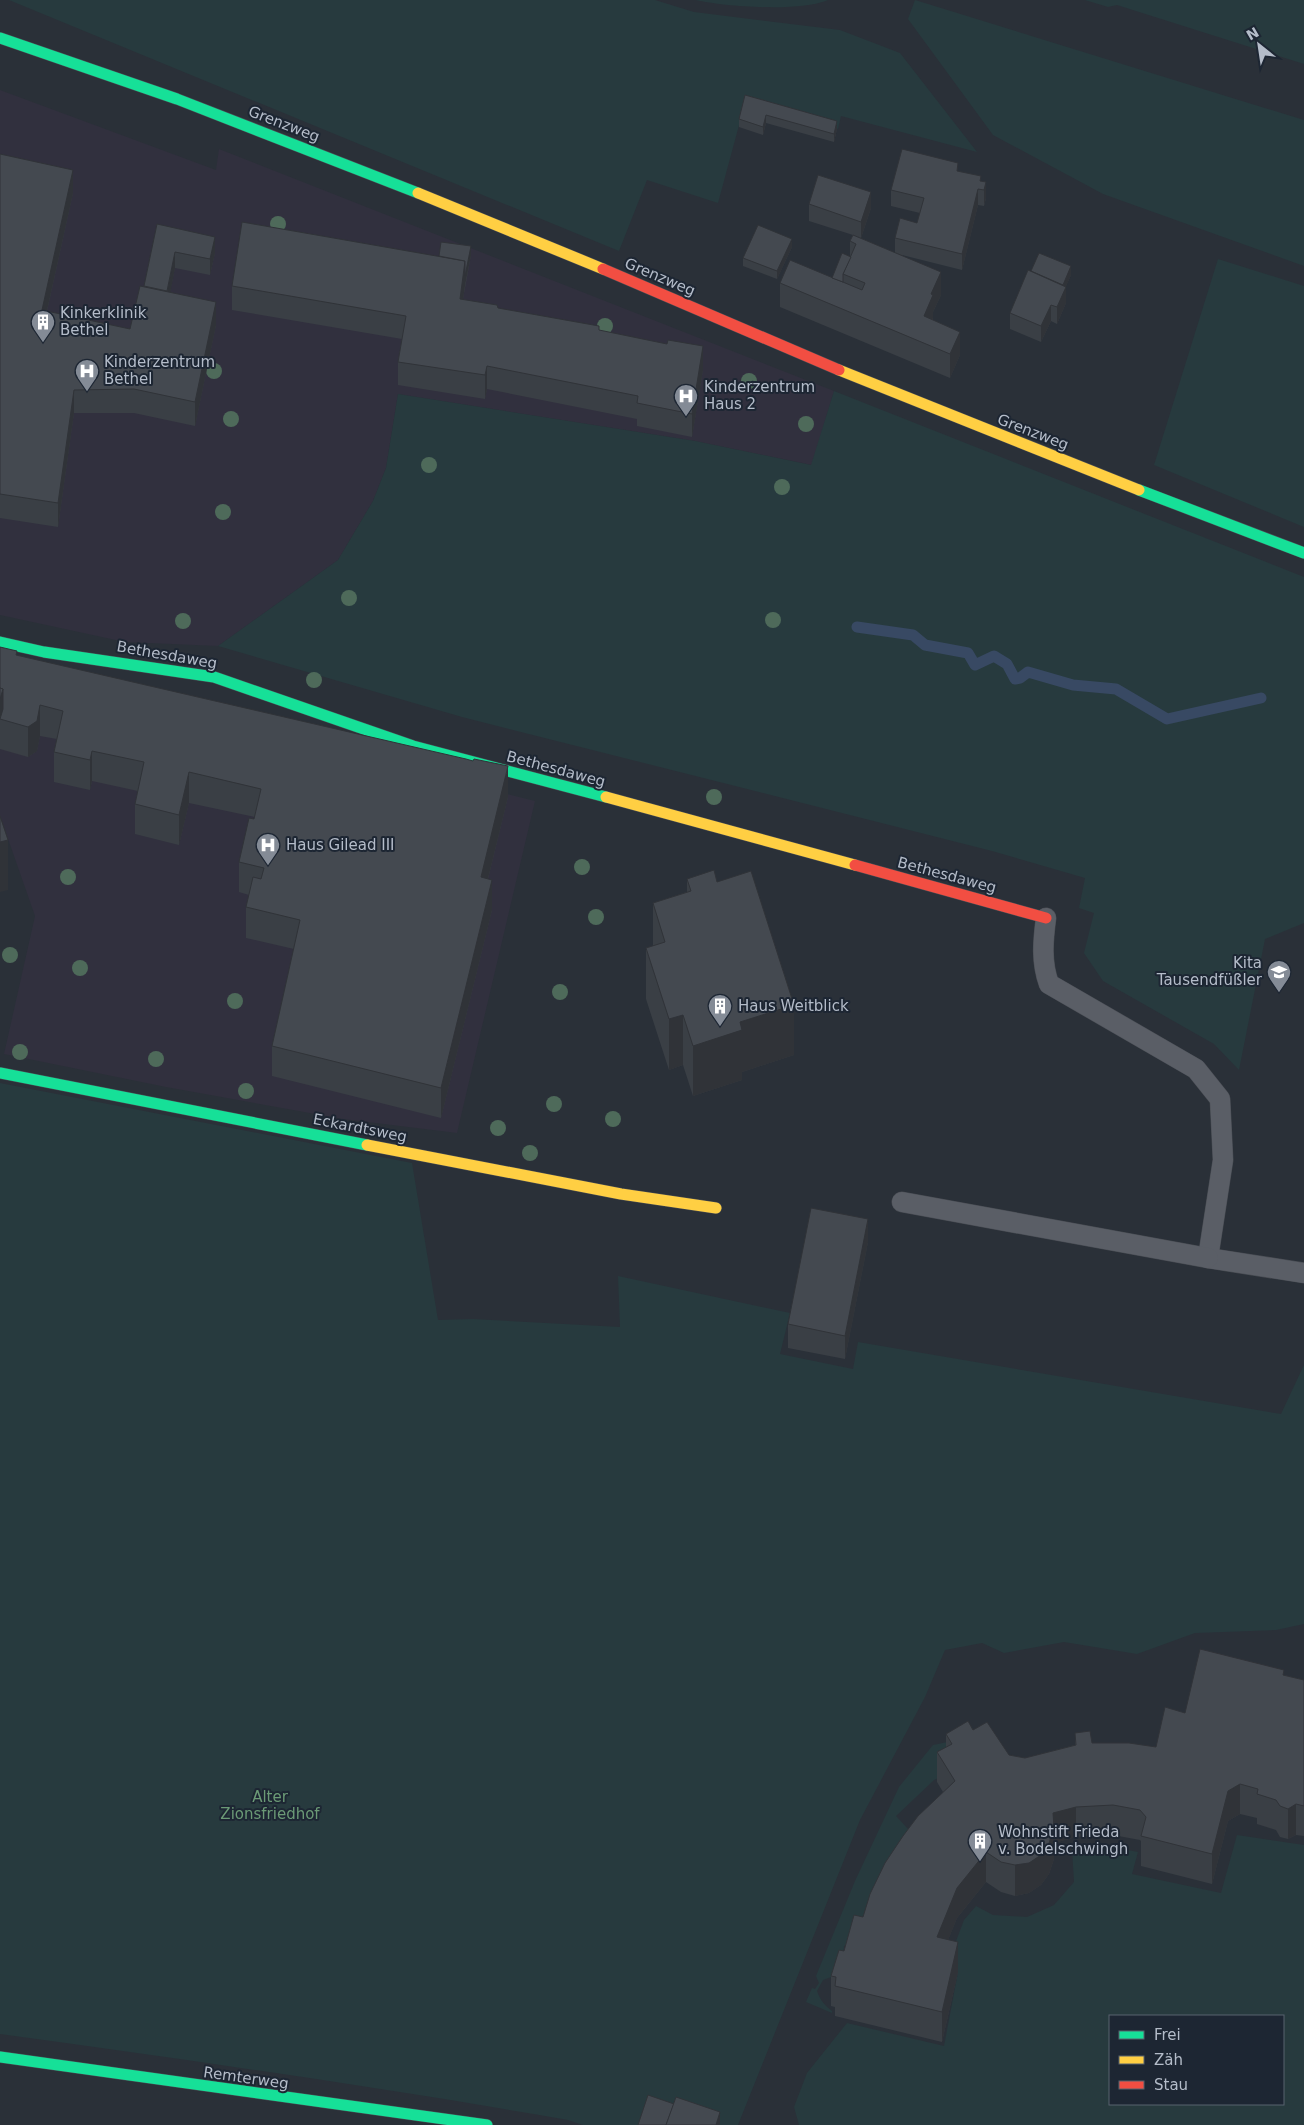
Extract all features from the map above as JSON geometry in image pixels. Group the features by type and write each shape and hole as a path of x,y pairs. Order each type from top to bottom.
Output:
{"street":[{"name":"Grenzweg","path":"0,38 177,99 355,167 574,256 851,376 1304,553"},
{"name":"Bethesdaweg","path":"0,642 44,652 214,677 413,746 721,828 1046,918"},
{"name":"Eckardtsweg","path":"0,1073 621,1194 716,1208"},
{"name":"Remterweg","path":"0,2057 487,2125"}],"lane":[{"path":"1046,918 1043,944 1044,969 1049,984 1196,1069 1220,1100 1223,1160 1208,1258"},
{"path":"902,1202 1208,1258 1304,1273"}],"shaded area":[{"name":"Kinderzentrum Haus 2","path":"0,90 216,170 219,149 834,391 812,465 695,441 398,394 386,468 373,501 338,560 218,646 125,642 0,615"},
{"name":"Haus Gilead III","path":"0,668 535,801 457,1133 343,1119 166,1087 4,1054 35,916 0,816"}],"green space":[{"path":"9,0 655,0 694,12 840,30 900,53 977,152 841,116 838,129 745,103 718,203 647,180 619,251"},
{"path":"696,0 828,0 800,6 763,7 725,5"},
{"path":"915,0 1304,120 1304,266 1103,194 993,135 908,19"},
{"path":"1085,0 1304,0 1304,64 1117,5 1108,7"},
{"path":"1218,259 1304,286 1304,527 1154,465"},
{"path":"834,391 1304,577 1304,923 1265,939 1239,1070 1214,1044 1103,981 1084,953 1094,913 1079,908 1085,878 992,851 462,717 218,646 338,560 373,501 386,468 398,394 695,441 811,465"},
{"name":"Alter Zionsfriedhof","path":"0,1083 412,1163 438,1320 473,1319 620,1327 618,1276 790,1313 780,1354 853,1369 858,1342 1281,1414 1304,1365 1304,1624 1276,1630 1195,1633 1137,1654 1064,1642 1004,1653 982,1643 945,1650 925,1697 860,1820 738,2125 583,2125 568,2120 355,2085 0,2034"},
{"path":"967,1738 949,1773 934,1780 896,1816 919,1841 853,1943 844,1946 842,1978 831,1977 823,1980 817,1991 821,2000 832,2013 806,2002 812,1988 815,1989 819,1983 816,1976 855,1881 899,1787 933,1745"},
{"path":"1237,1835 1304,1845 1304,2125 799,2125 794,2107 807,2073 847,2023 944,2046 958,1972 950,1957 964,1920 976,1906 993,1915 1027,1917 1054,1905 1074,1882 1072,1849 1105,1847 1138,1852 1132,1874 1221,1893"}],"building":[{"path":"745,95 837,121 834,134 766,115 763,127 739,119"},
{"path":"902,149 958,163 957,171 981,176 980,181 986,182 984,190 978,189 962,254 895,238 900,218 917,223 924,198 891,190"},
{"name":"Kinkerklinik Bethel","path":"0,154 73,170 42,310 130,329 140,286 216,302 195,402 134,389 74,390 58,503 0,494"},
{"path":"818,175 871,192 861,222 809,204"},
{"path":"242,222 465,261 460,299 497,305 498,308 599,326 599,330 667,344 668,340 703,346 692,414 637,403 638,396 487,366 485,375 398,362 406,316 232,286"},
{"path":"157,224 215,237 210,259 175,252 167,291 144,286"},
{"path":"758,225 792,239 777,271 743,258"},
{"path":"853,235 941,272 924,316 960,332 950,354 780,283 790,260 862,290 865,283 843,274 856,244 850,241"},
{"path":"441,242 471,246 465,276 465,261 439,256"},
{"path":"842,253 851,257 843,274 843,282 832,278"},
{"path":"1039,253 1071,266 1063,285 1031,271"},
{"path":"1028,270 1066,287 1057,307 1051,305 1041,326 1010,313"},
{"path":"0,647 17,651 16,655 473,761 474,759 508,766 481,877 492,880 441,1088 272,1046 300,920 246,907 253,877 261,879 264,868 239,862 249,818 254,819 261,789 189,772 179,815 135,804 144,762 92,751 90,760 54,752 63,711 40,705 37,721 28,727 0,719 3,709 3,689 0,688"},
{"path":"0,688 3,689 0,699"},
{"path":"0,816 8,840 0,842"},
{"name":"Haus Weitblick","path":"714,870 717,882 751,871 794,1005 740,1022 742,1030 693,1046 683,1015 669,1019 646,948 665,942 653,903 691,891 687,879"},
{"path":"811,1208 868,1219 845,1336 788,1324"},
{"name":"Wohnstift Frieda v. Bodelschwingh","path":"1200,1649 1284,1670 1283,1675 1304,1680 1304,1806 1296,1804 1288,1809 1280,1806 1276,1800 1257,1794 1258,1789 1240,1784 1228,1791 1212,1854 1141,1836 1146,1817 1140,1810 1113,1805 1076,1807 1053,1813 1054,1828 1049,1843 1041,1855 1029,1863 1015,1865 1001,1862 986,1852 957,1888 937,1937 958,1942 942,2012 835,1986 836,1977 831,1976 839,1950 844,1951 854,1915 863,1917 870,1894 885,1863 918,1816 955,1781 937,1752 952,1744 946,1734 968,1721 973,1730 987,1722 1009,1755 1025,1758 1076,1745 1075,1733 1090,1731 1092,1743 1129,1743 1156,1747 1165,1707 1185,1713"},
{"path":"648,2095 674,2104 666,2125 638,2125"},
{"path":"676,2097 720,2112 716,2125 666,2125"}],"waterway":[{"path":"857,627 913,635 925,645 968,653 975,665 994,656 1007,664 1015,679 1028,672 1073,685 1116,689 1167,719 1261,698"}],"traffic: fast":[{"path":"0,38 177,99 418,193"},
{"path":"1139,490 1304,553"},
{"path":"0,642 44,652 214,677 413,746 606,797"},
{"path":"0,1073 367,1145"},
{"path":"0,2057 487,2125"}],"traffic: slow":[{"path":"418,193 603,269"},
{"path":"839,370 1139,490"},
{"path":"606,797 855,865"},
{"path":"367,1145 621,1194 716,1208"}],"traffic: jam":[{"path":"603,269 839,370"},
{"path":"855,865 1046,918"}],"place":[{"name":"Kinkerklinik Bethel","path":"43,343"},
{"name":"Kinderzentrum Bethel","path":"87,392"},
{"name":"Kinderzentrum Haus 2","path":"686,417"},
{"name":"Haus Gilead III","path":"268,866"},
{"name":"Kita Tausendfüßler","path":"1279,993"},
{"name":"Haus Weitblick","path":"720,1027"},
{"name":"Wohnstift Frieda v. Bodelschwingh","path":"980,1862"}]}
